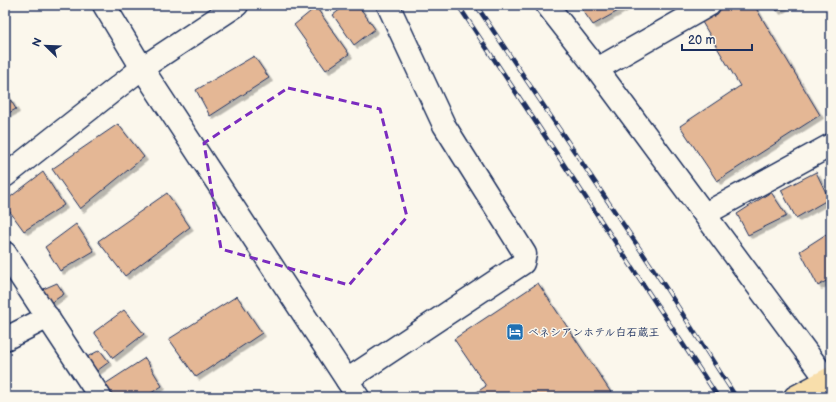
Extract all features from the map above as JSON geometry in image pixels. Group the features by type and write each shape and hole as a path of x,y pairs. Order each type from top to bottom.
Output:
{"main road":[{"path":"795,397 829,379"}],"street":[{"path":"104,5 142,68 353,388 523,263 526,254 444,125 388,5"},
{"path":"5,176 142,68 237,5"},
{"path":"547,5 597,69 829,379"},
{"path":"597,69 709,5"},
{"path":"705,214 831,145"},
{"path":"5,253 100,397"},
{"path":"5,339 48,317"}],"highlighted area":[{"path":"288,88 380,109 407,217 349,285 221,249 204,143"}],"building":[{"path":"346,5 358,5 375,29 354,45 333,15"},
{"path":"579,5 629,5 593,25"},
{"path":"722,5 754,5 820,115 717,181 680,126 740,86 699,17"},
{"path":"773,5 787,5 777,11"},
{"path":"316,7 349,54 326,70 294,25"},
{"path":"254,56 269,78 210,116 196,90"},
{"path":"5,91 16,109 5,115"},
{"path":"118,124 144,157 80,209 52,169"},
{"path":"43,172 64,205 24,231 5,205 5,201"},
{"path":"816,172 829,199 796,218 781,190"},
{"path":"771,192 787,216 748,235 737,214"},
{"path":"167,193 190,227 125,276 98,241"},
{"path":"76,224 94,251 60,271 45,247"},
{"path":"831,231 831,278 818,286 800,251"},
{"path":"57,283 64,294 49,304 41,290"},
{"path":"538,283 614,397 476,397 474,394 486,386 454,339"},
{"path":"237,296 262,333 196,377 169,339"},
{"path":"124,310 144,334 113,358 94,332"},
{"path":"100,350 109,362 94,373 85,358"},
{"path":"145,358 162,386 145,397 114,397 105,384"}],"railway":[{"path":"458,5 718,397"},
{"path":"476,5 664,285 736,397"}],"place":[{"name":"ベネシアンホテル白石蔵王","path":"515,332"}]}
